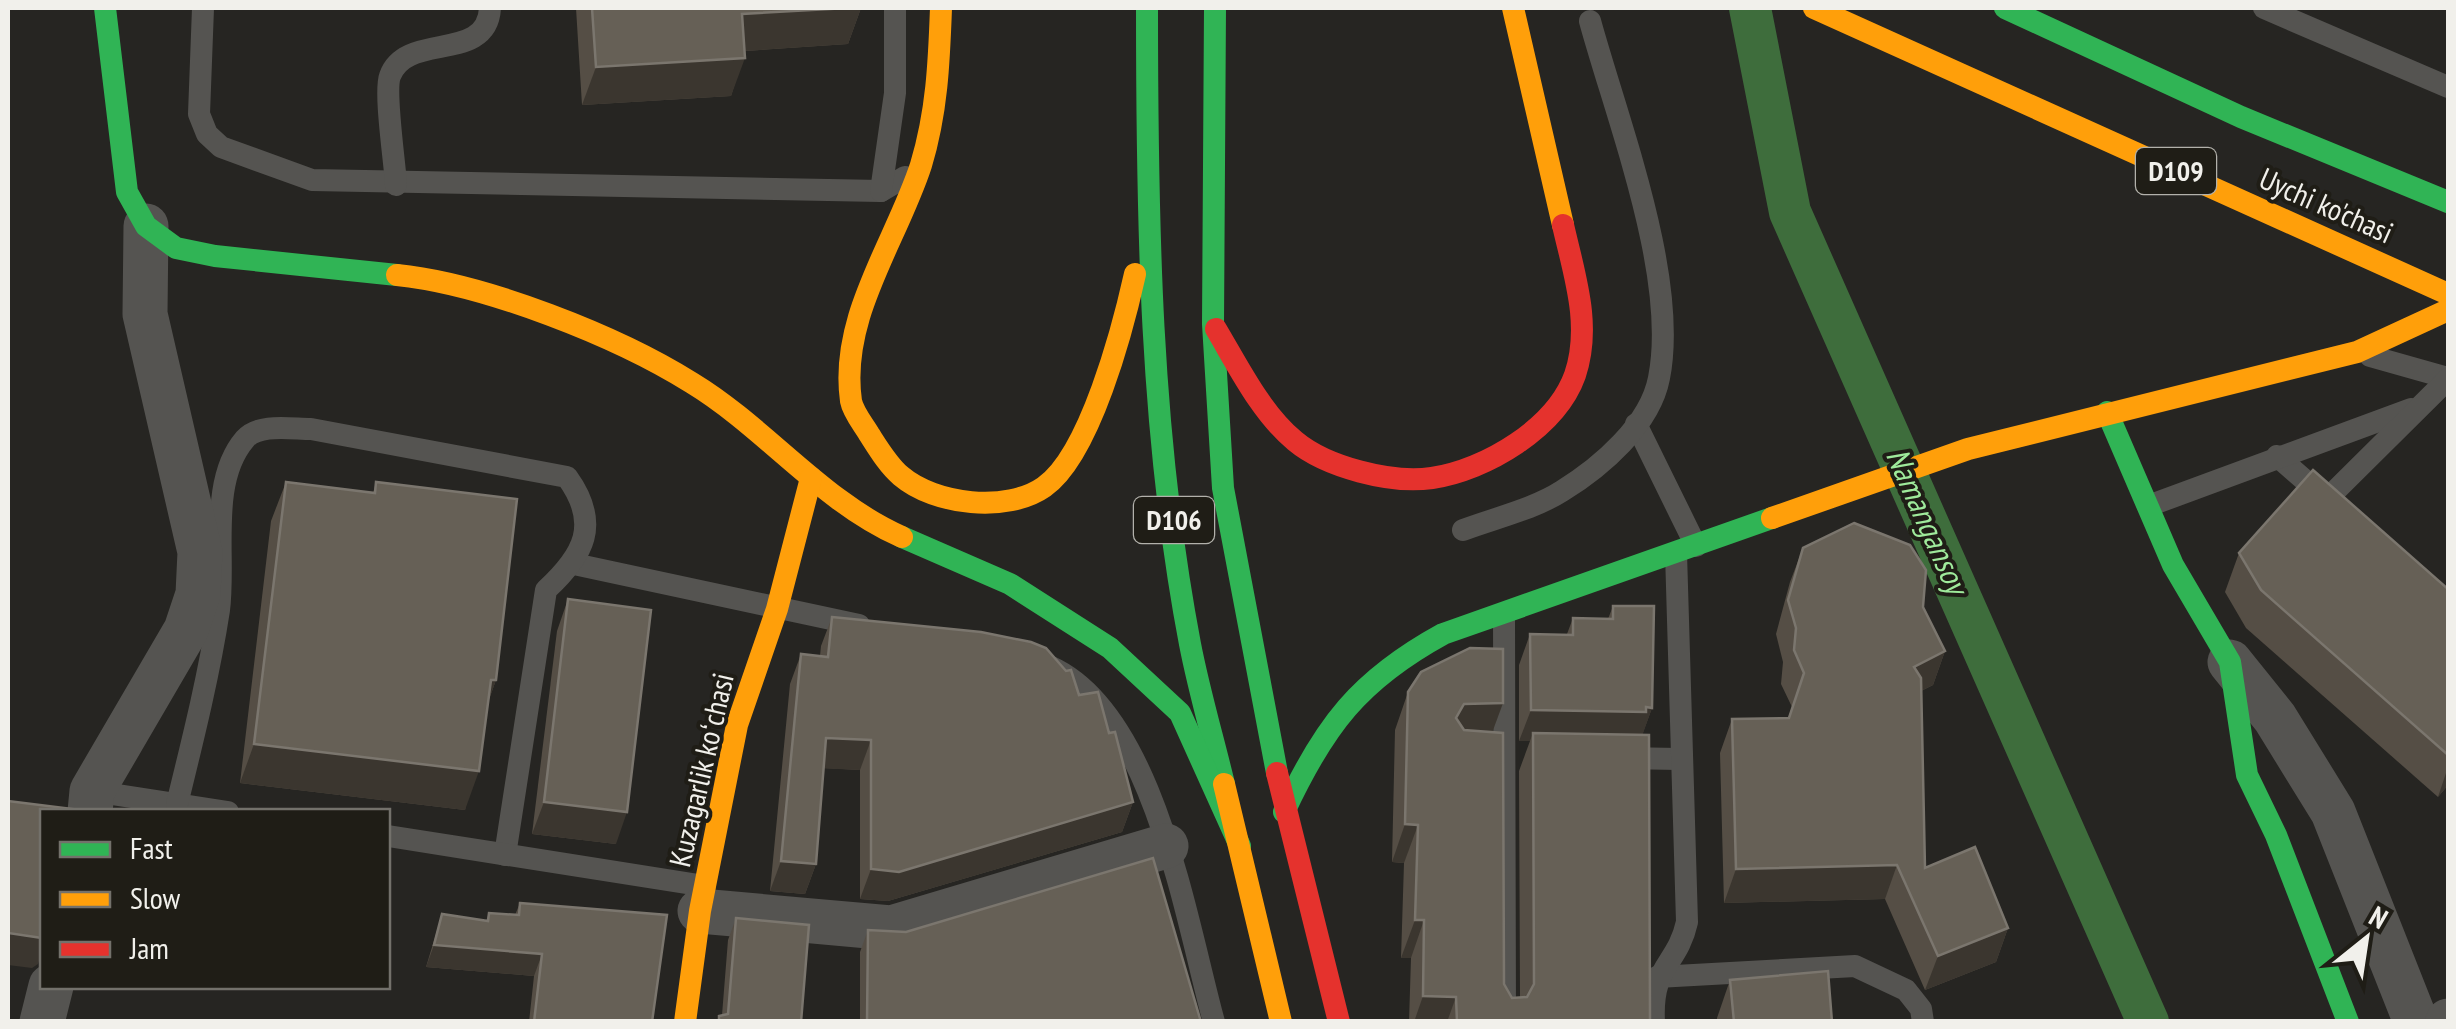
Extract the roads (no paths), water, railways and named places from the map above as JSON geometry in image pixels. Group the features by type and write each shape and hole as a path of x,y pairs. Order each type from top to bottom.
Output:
{"main road":[{"path":"106,8 127,192 146,226 176,248 417,277 510,302 578,327 692,383 811,478 884,529 1010,584 1110,648 1180,712 1240,846"},
{"path":"941,8 938,99 920,168 850,340 851,405 900,475 924,491 984,503 1022,497 1046,486 1084,436 1126,315 1147,217"},
{"name":"D106","path":"1147,8 1147,217 1156,380 1190,643 1240,846 1339,1022"},
{"name":"D106","path":"1215,8 1213,324 1223,488 1284,812 1286,927 1281,1022"},
{"path":"1213,324 1252,388 1295,441 1349,471 1431,478 1492,458 1552,415 1575,375 1584,320 1513,8"},
{"name":"Uychi ko'chasi","path":"1814,8 2215,178 2448,294"},
{"name":"Uychi ko'chasi","path":"2005,8 2238,126 2448,202"},
{"path":"1284,812 1314,746 1357,689 1394,658 1443,634 1968,450 2357,352 2448,310"},
{"path":"2107,412 2173,565 2230,662 2248,775 2276,835 2348,1022"},
{"name":"Kuzagarlik koʻchasi","path":"685,1022 703,899 738,725 777,609 811,478"}],"street":[{"path":"91,801 186,630 198,594 200,552 145,314 146,226"},
{"path":"2230,662 2275,718 2334,812 2416,1022"},
{"path":"703,899 891,928 1166,846"},
{"path":"42,1022 50,989"}],"lane":[{"path":"202,8 198,114 207,134 221,147 312,180 396,185 882,191 920,168"},
{"path":"396,185 388,78 400,59 414,50 466,42 484,26 490,8"},
{"path":"882,191 895,94 894,8"},
{"path":"2264,8 2448,87"},
{"path":"1463,530 1560,493 1606,459 1636,424 1659,381 1664,324 1649,234 1590,20"},
{"path":"2357,352 2448,378"},
{"path":"2327,499 2448,378"},
{"path":"2148,506 2419,406"},
{"path":"1636,424 1686,550 1679,759 1688,922 1684,940 1656,977 1654,1022"},
{"path":"177,804 205,692 220,604 224,492 232,458 248,435 268,429 311,429 567,476 584,515 582,546 574,564 546,590 505,854"},
{"path":"2277,456 2354,525"},
{"path":"574,564 888,630"},
{"path":"1504,612 1516,757 1505,1022"},
{"path":"1035,660 1088,690 1121,730 1166,846 1214,1022"},
{"path":"1474,756 1516,757"},
{"path":"1602,758 1679,759"},
{"path":"91,801 209,809"},
{"path":"390,836 505,854 703,899"},
{"path":"1656,977 1855,966 1906,990 1921,1008 1924,1022"}],"waterway":[{"name":"Namangansoy","path":"1750,8 1790,212 2148,1022"}]}
